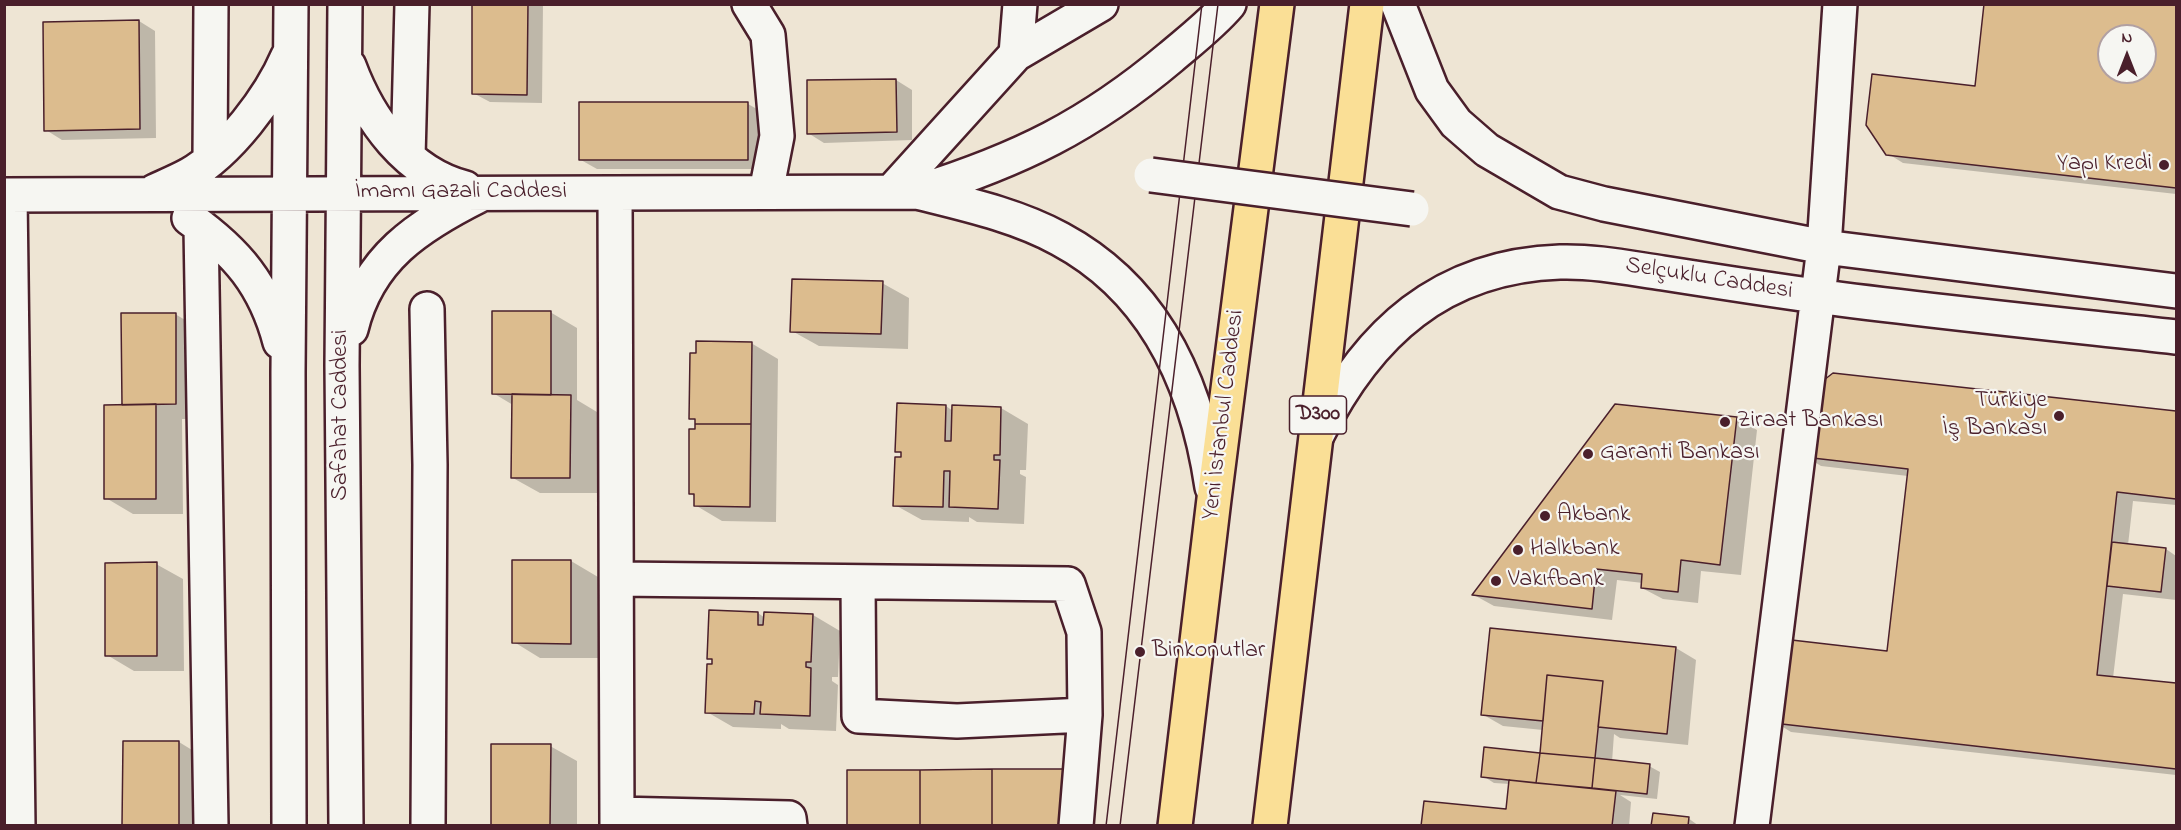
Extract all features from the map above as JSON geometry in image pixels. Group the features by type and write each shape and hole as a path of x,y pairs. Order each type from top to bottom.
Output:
{"highway":[{"name":"Yeni İstanbul Caddesi","path":"1175,825 1277,4"},
{"name":"D300","path":"1270,825 1367,4"}],"street":[{"path":"210,159 211,4"},
{"path":"289,825 288,372 291,4"},
{"name":"Safahat Caddesi","path":"345,4 342,365 346,825"},
{"path":"408,156 412,4"},
{"path":"749,4 768,35 777,136 766,192"},
{"path":"1016,54 1020,4"},
{"path":"904,192 1016,54 1101,4"},
{"path":"904,192 1022,154 1085,122 1146,78 1229,4"},
{"path":"1398,4 1428,82 1450,115 1487,150 1559,192 1604,204 1824,247 2176,291"},
{"path":"1752,825 1824,247 1840,4"},
{"path":"148,195 190,175 210,159 262,105 276,84 291,51"},
{"path":"344,54 357,89 387,136 408,156 447,183 484,193"},
{"path":"1151,175 1412,208"},
{"path":"904,192 990,212 1029,225 1059,238 1116,276 1138,302 1164,341 1184,381 1197,412 1214,499"},
{"name":"İmamı Gazali Caddesi","path":"7,195 904,192"},
{"path":"342,365 354,314 365,287 382,264 423,227 484,193"},
{"path":"615,193 617,820 789,818 790,825"},
{"path":"7,195 18,825"},
{"path":"148,195 201,227 248,270 275,323 288,372"},
{"path":"201,227 211,825"},
{"name":"Selçuklu Caddesi","path":"1315,439 1336,398 1377,342 1405,317 1434,297 1496,272 1559,262 1596,263 1818,296 2176,337"},
{"path":"427,309 430,465 428,825"},
{"path":"617,579 1068,584 1084,632 1085,715 1076,825"},
{"path":"858,582 859,716 957,721 1085,715"}],"building":[{"path":"472,4 528,4 527,95 472,94"},
{"path":"1984,4 2176,4 2176,188 1886,155 1866,125 1872,74 1975,86"},
{"path":"139,20 140,129 44,131 43,22"},
{"path":"896,79 897,132 807,134 807,80"},
{"path":"579,102 748,102 748,160 579,160"},
{"path":"792,279 883,281 881,334 790,332"},
{"path":"492,311 551,311 551,395 492,394"},
{"path":"121,313 176,313 176,404 122,405"},
{"path":"696,341 752,342 751,424 695,424 695,419 689,419 690,353 696,353"},
{"path":"1833,373 2176,411 2176,499 2117,492 2097,675 2176,683 2176,769 1773,723 1783,639 1887,651 1908,469 1804,457 1811,390"},
{"path":"512,394 571,395 570,478 511,478"},
{"path":"897,403 946,405 945,441 951,441 952,405 1001,407 1000,455 994,455 994,460 1000,460 998,509 949,507 950,471 944,471 943,507 893,506 895,457 901,457 901,452 895,452"},
{"path":"156,404 156,499 104,499 104,405"},
{"path":"1615,404 1737,417 1720,565 1681,560 1678,592 1641,588 1642,574 1596,569 1592,609 1472,595"},
{"path":"695,424 751,424 750,507 694,506 694,494 689,494 689,429 695,429"},
{"path":"2112,542 2166,548 2161,592 2107,586"},
{"path":"512,560 571,560 571,644 512,643"},
{"path":"157,562 157,656 105,656 105,563"},
{"path":"709,610 758,612 758,625 763,625 764,612 813,614 811,662 806,662 806,667 811,668 810,716 760,714 761,702 755,701 754,714 705,713 707,664 712,664 712,659 707,659"},
{"path":"1490,628 1676,647 1667,734 1598,727 1603,681 1547,675 1543,721 1481,715"},
{"path":"1547,675 1603,681 1595,758 1540,753"},
{"path":"123,741 179,741 179,825 122,825"},
{"path":"491,744 551,744 550,826 491,825"},
{"path":"1484,747 1540,753 1536,783 1481,777"},
{"path":"1540,753 1595,758 1592,788 1536,783"},
{"path":"1595,758 1650,764 1647,794 1592,788"},
{"path":"992,769 1064,769 1065,826 992,826"},
{"path":"992,769 992,826 920,826 920,770"},
{"path":"847,770 920,770 920,826 847,826"},
{"path":"1509,780 1616,791 1612,826 1421,826 1424,801 1506,809"},
{"path":"1653,813 1689,817 1688,826 1651,826"}],"tram line":[{"path":"1106,826 1202,4"},
{"path":"1120,826 1218,4"}],"place":[{"name":"Yapı Kredi","path":"2164,165"},
{"name":"Türkiye İş Bankası","path":"2059,416"},
{"name":"Ziraat Bankası","path":"1725,422"},
{"name":"Garanti Bankası","path":"1588,454"},
{"name":"Akbank","path":"1545,516"},
{"name":"Halkbank","path":"1518,550"},
{"name":"Vakıfbank","path":"1496,581"},
{"name":"Binkonutlar","path":"1140,652"}]}
